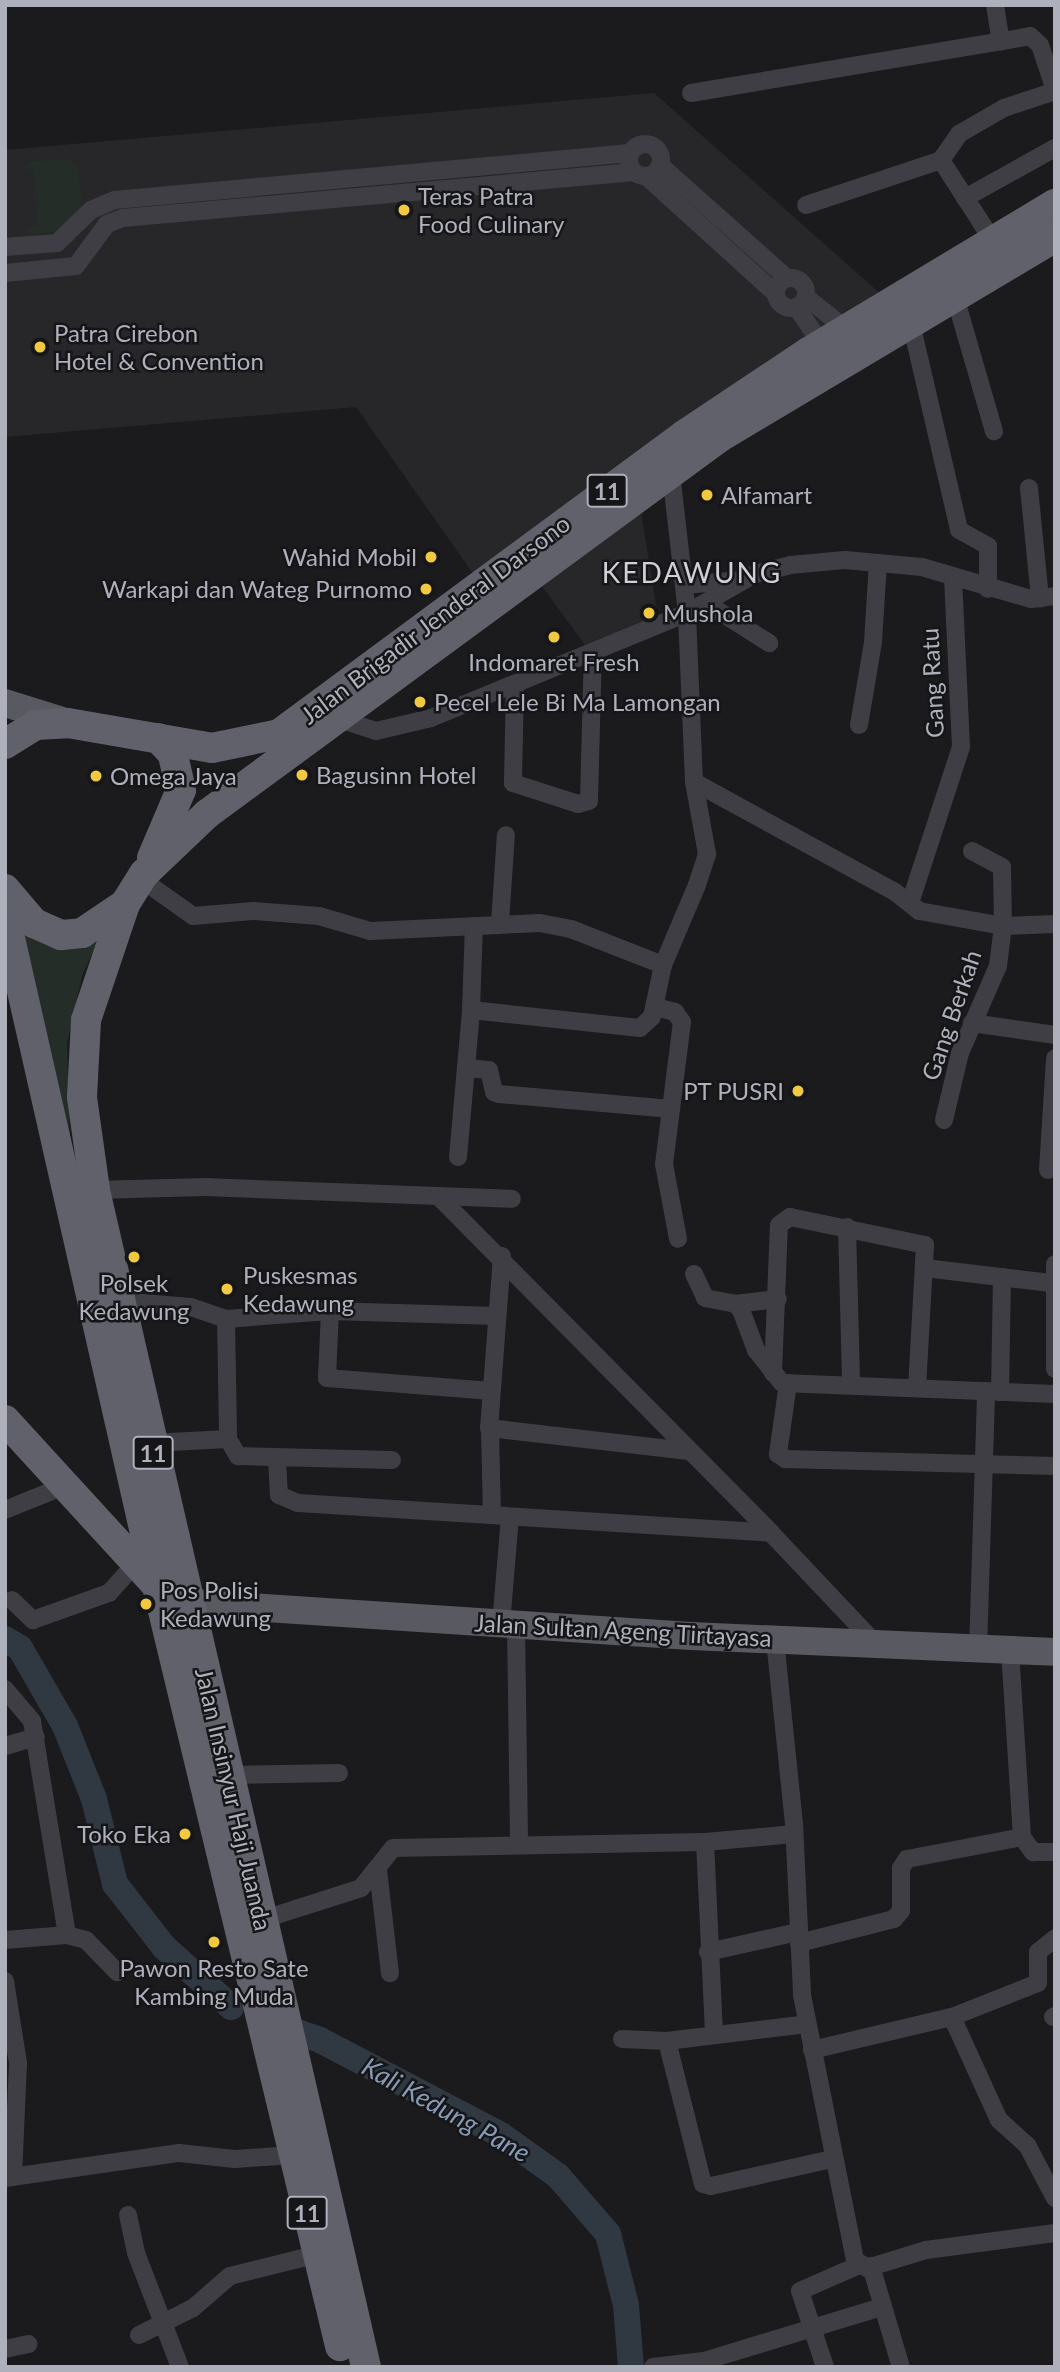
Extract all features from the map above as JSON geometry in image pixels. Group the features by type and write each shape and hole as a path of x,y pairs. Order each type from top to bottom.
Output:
{"highway":[{"name":"Jalan Brigadir Jenderal Darsono","path":"68,723 212,748 263,741 438,631 834,336 1055,204"},
{"name":"Jalan Brigadir Jenderal Darsono","path":"551,548 671,473 690,444 911,323 1055,237"},
{"name":"Jalan Brigadir Jenderal Darsono","path":"125,904 143,876 207,814 336,718 438,631"},
{"name":"11","path":"5,744 35,725 68,723"},
{"path":"143,876 181,790 173,754 158,738"},
{"path":"5,889 34,923 61,935 82,933 125,904"},
{"name":"Jalan Insinyur Haji Juanda","path":"125,904 86,1020 81,1054 95,1190 150,1443 157,1586 237,1864 261,1920 280,2001 282,2061 293,2155 345,2367"},
{"name":"Jalan Insinyur Haji Juanda","path":"5,916 154,1552 191,1603 228,1775 253,1985 282,2061 366,2367"},
{"path":"5,1420 64,1486 154,1552"}],"main road":[{"path":"5,703 68,723"},
{"name":"Jalan Sultan Ageng Tirtayasa","path":"191,1603 775,1640 1055,1652"}],"street":[{"path":"995,5 1000,42"},
{"path":"691,93 1000,42 1037,40 1055,91 1004,108 959,134 941,160 806,205"},
{"path":"5,247 57,243 92,210 115,200 631,153 639,145 651,145 647,171"},
{"path":"965,198 1055,148"},
{"path":"631,153 775,293 785,307 801,302"},
{"path":"941,160 993,241"},
{"path":"5,273 76,266 114,219 647,171 786,278 802,282 801,302 834,336"},
{"path":"270,186 271,205"},
{"path":"246,188 247,206"},
{"path":"775,293 786,278"},
{"path":"955,296 994,431"},
{"path":"801,302 834,336"},
{"path":"911,323 960,530 988,546 988,589"},
{"path":"471,1010 624,1029 647,1023 654,1007 663,965 697,885 707,854 694,782 687,613 671,473"},
{"path":"336,718 359,729 401,727 515,684 687,613 744,580 790,565 878,563 922,567 988,589 1047,597 1029,488"},
{"path":"859,725 873,642 878,563"},
{"name":"Gang Ratu","path":"910,903 961,747 953,578"},
{"path":"684,585 744,580"},
{"path":"706,603 769,643"},
{"path":"515,684 513,783 578,804 589,801 593,652"},
{"path":"694,782 925,913 1003,926 1055,924"},
{"path":"500,922 506,835"},
{"name":"Gang Berkah","path":"944,1120 972,1023 991,988 1003,926 1002,867 972,851"},
{"path":"143,876 193,916 253,911 319,916 370,931 474,926 500,922 570,929 663,965"},
{"path":"458,1157 471,1010 474,926"},
{"path":"654,1007 675,1012 682,1022 664,1180 678,1239"},
{"path":"972,1023 1055,1035"},
{"path":"1048,1170 1055,1058"},
{"path":"466,1068 489,1070 494,1092 499,1094 671,1110"},
{"path":"95,1190 205,1187 512,1199"},
{"path":"440,1198 502,1256 877,1645"},
{"path":"917,1388 926,1249 920,1241 847,1227 783,1219 778,1299 781,1378 778,1454 785,1459 1055,1466"},
{"path":"847,1227 851,1384"},
{"path":"502,1256 490,1429 501,1515 509,1624 519,1845"},
{"path":"1055,1264 1051,1283 1055,1369"},
{"path":"925,1268 1051,1283"},
{"path":"694,1274 705,1298 735,1304 778,1299"},
{"path":"978,1650 983,1465 993,1392 1002,1277"},
{"path":"118,1301 191,1307 203,1315 226,1318 330,1311 497,1316"},
{"path":"735,1304 781,1378"},
{"path":"330,1311 327,1378 491,1391"},
{"path":"226,1318 228,1439 238,1456 392,1460"},
{"path":"781,1378 1055,1394"},
{"path":"490,1429 689,1451"},
{"path":"150,1443 228,1439"},
{"path":"277,1458 276,1485 284,1500 771,1533"},
{"path":"5,1510 64,1486"},
{"path":"12,1600 33,1620 109,1594 154,1552"},
{"path":"775,1640 794,1834 799,1938 807,2024 832,2159 865,2266 882,2307 901,2367"},
{"path":"1010,1651 1022,1838 1033,1853 1055,1852"},
{"path":"5,1689 32,1721 67,1935"},
{"path":"5,1746 36,1737"},
{"path":"228,1775 339,1773"},
{"path":"261,1920 350,1894 378,1870 393,1848 705,1842 794,1834"},
{"path":"708,1952 799,1938 894,1919 901,1910 901,1868 907,1859 1022,1838"},
{"path":"705,1842 713,2034"},
{"path":"378,1870 390,1973"},
{"path":"5,1940 67,1935 86,1940 117,1972"},
{"path":"812,2050 952,2017 1038,1983 1038,1952 1055,1938"},
{"path":"5,1981 18,2063 9,2177 179,2153 234,2159 293,2155"},
{"path":"952,2017 999,2120 1027,2145 1055,2198"},
{"path":"622,2039 667,2041 807,2024"},
{"path":"667,2041 703,2184 832,2159"},
{"path":"128,2214 162,2324 180,2367"},
{"path":"825,2367 809,2333 800,2291 865,2266 926,2250 1055,2233"},
{"path":"139,2335 193,2308 230,2276 317,2254"},
{"path":"653,2367 704,2361 809,2333 882,2307"},
{"path":"5,2349 28,2344"}],"shaded area":[{"path":"654,93 883,296 474,575 356,407 5,437 5,150"},
{"path":"68,159 78,166 82,207 60,232 30,234 27,227 38,225 33,170 22,168 33,161"},
{"path":"641,512 658,617 585,645 541,585"},
{"path":"19,922 69,946 98,942 83,973 67,1043 70,1145"}],"waterway":[{"name":"Kali Kedung Pane","path":"5,1639 20,1648 65,1726 94,1799 115,1884 164,1947 231,2007"},
{"name":"Kali Kedung Pane","path":"272,2023 320,2040 501,2135 558,2176 608,2234 626,2305 631,2367"}],"place":[{"name":"Teras Patra Food Culinary","path":"404,210"},
{"name":"Patra Cirebon Hotel & Convention","path":"40,347"},
{"name":"Alfamart","path":"707,495"},
{"name":"Wahid Mobil","path":"431,557"},
{"name":"Warkapi dan Wateg Purnomo","path":"426,589"},
{"name":"Mushola","path":"649,613"},
{"name":"Indomaret Fresh","path":"554,637"},
{"name":"Pecel Lele Bi Ma Lamongan","path":"420,702"},
{"name":"Bagusinn Hotel","path":"302,775"},
{"name":"Omega Jaya","path":"96,776"},
{"name":"PT PUSRI","path":"798,1091"},
{"name":"Polsek Kedawung","path":"134,1257"},
{"name":"Puskesmas Kedawung","path":"227,1289"},
{"name":"Pos Polisi Kedawung","path":"146,1604"},
{"name":"Toko Eka","path":"185,1834"},
{"name":"Pawon Resto Sate Kambing Muda","path":"214,1942"}],"district":[{"name":"KEDAWUNG","path":"692,572"}]}
